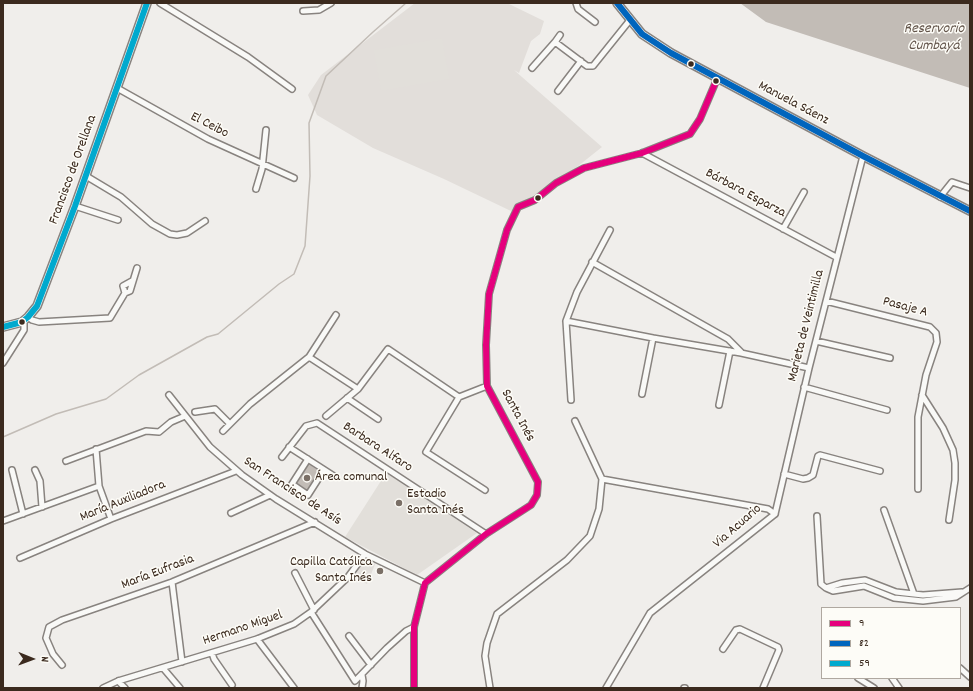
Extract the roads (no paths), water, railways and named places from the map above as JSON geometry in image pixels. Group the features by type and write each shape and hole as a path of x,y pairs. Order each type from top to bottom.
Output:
{"street":[{"name":"Francisco de Orellana","path":"26,319 37,306 86,176 147,3"},
{"path":"160,3 248,57 292,89"},
{"path":"303,11 319,10 331,3"},
{"path":"576,3 578,9 595,22"},
{"name":"Manuela Sáenz","path":"617,3 642,34 717,79 940,197 970,211"},
{"path":"555,42 587,66 593,66 630,20"},
{"path":"532,68 560,35"},
{"path":"558,91 581,62"},
{"name":"Santa Inés","path":"424,583 486,534 531,505 537,494 538,482 487,386 486,346 489,294 507,230 518,207 535,200 556,183 584,168 642,152 690,134 700,119 717,79"},
{"name":"El Ceibo","path":"117,88 208,139 294,178"},
{"path":"256,189 260,181 263,164 266,130"},
{"name":"Bárbara Esparza","path":"642,152 836,257"},
{"name":"Marieta de Veintimilla","path":"775,514 804,387 863,156"},
{"path":"86,176 121,197 152,224 170,234 177,235 187,233 205,221"},
{"path":"940,197 952,182 970,188"},
{"path":"783,228 804,192"},
{"path":"75,206 118,220"},
{"path":"571,400 566,321 577,292 610,230"},
{"path":"592,262 728,339 741,353"},
{"path":"3,326 26,319 39,322 107,319 112,316 126,293 130,291 137,268"},
{"name":"Pasaje A","path":"826,300 930,327 936,333 937,342 922,395 918,424 918,489"},
{"path":"223,431 250,404 309,357 336,315"},
{"path":"3,363 24,330 26,319"},
{"path":"566,321 741,353 809,368"},
{"path":"642,394 653,338"},
{"path":"816,340 890,358"},
{"path":"326,416 358,389 388,349 459,397"},
{"path":"719,405 730,351"},
{"path":"309,357 358,389"},
{"path":"485,490 426,452 459,397 487,386"},
{"path":"804,387 887,410"},
{"name":"San Francisco de Asís","path":"169,395 210,447 236,470 270,495 365,554 424,583"},
{"path":"922,395 943,428 953,450 955,480 949,520"},
{"path":"347,398 378,419"},
{"path":"195,412 214,409 230,424"},
{"path":"66,461 146,431 159,432 171,422 185,416"},
{"path":"490,688 485,656 487,643 497,614 567,560 590,536 599,510 602,480 575,421"},
{"name":"Barbara Alfaro","path":"282,457 306,426 317,423 486,534"},
{"path":"289,447 334,476"},
{"path":"96,449 99,486 111,519"},
{"path":"784,474 803,480 808,478 813,475 818,456 820,455 880,471"},
{"path":"308,459 292,484 308,495 324,470"},
{"path":"12,470 23,514"},
{"path":"35,470 40,481 42,507"},
{"name":"María Auxiliadora","path":"20,558 111,519 236,470"},
{"name":"Via Acuario","path":"602,480 768,509 775,514 650,613 606,688"},
{"path":"3,521 99,486"},
{"path":"231,513 270,495"},
{"path":"884,510 914,594"},
{"path":"817,516 822,584 826,588 833,591 864,586 894,598 923,601 956,597 970,588"},
{"name":"María Eufrasia","path":"62,665 58,662 47,643 46,632 49,627 62,620 172,582 315,522"},
{"name":"Hermano Miguel","path":"103,688 118,680 164,668 257,639 294,624 312,611 348,577 365,554"},
{"path":"295,573 312,611 354,680 357,680 406,631 414,627"},
{"path":"826,588 842,583 865,580 896,592 914,594 962,592"},
{"path":"172,582 182,662"},
{"path":"414,688 414,627 424,583"},
{"path":"723,649 736,630 740,628 778,647 779,650 763,688"},
{"path":"348,636 371,665"},
{"path":"257,639 294,688"},
{"path":"212,653 214,660 232,685"},
{"path":"164,668 180,688"},
{"path":"961,669 970,677"},
{"path":"362,675 362,688"},
{"path":"860,679 874,688"},
{"path":"893,679 899,688"},
{"path":"118,680 125,688"}],"water":[{"name":"Reservorio Cumbayá","path":"740,3 970,3 970,88 766,22"},
{"name":"Área comunal","path":"309,464 320,472 307,493 295,485"}],"waterway":[{"path":"3,437 56,414 106,399 139,375 207,337 218,334 279,284 294,274 305,246 310,176 309,123 326,76 406,3"}],"place":[{"name":"Área comunal","path":"307,478"},
{"name":"Estadio Santa Inés","path":"399,503"},
{"name":"Capilla Católica Santa Inés","path":"380,571"}]}
